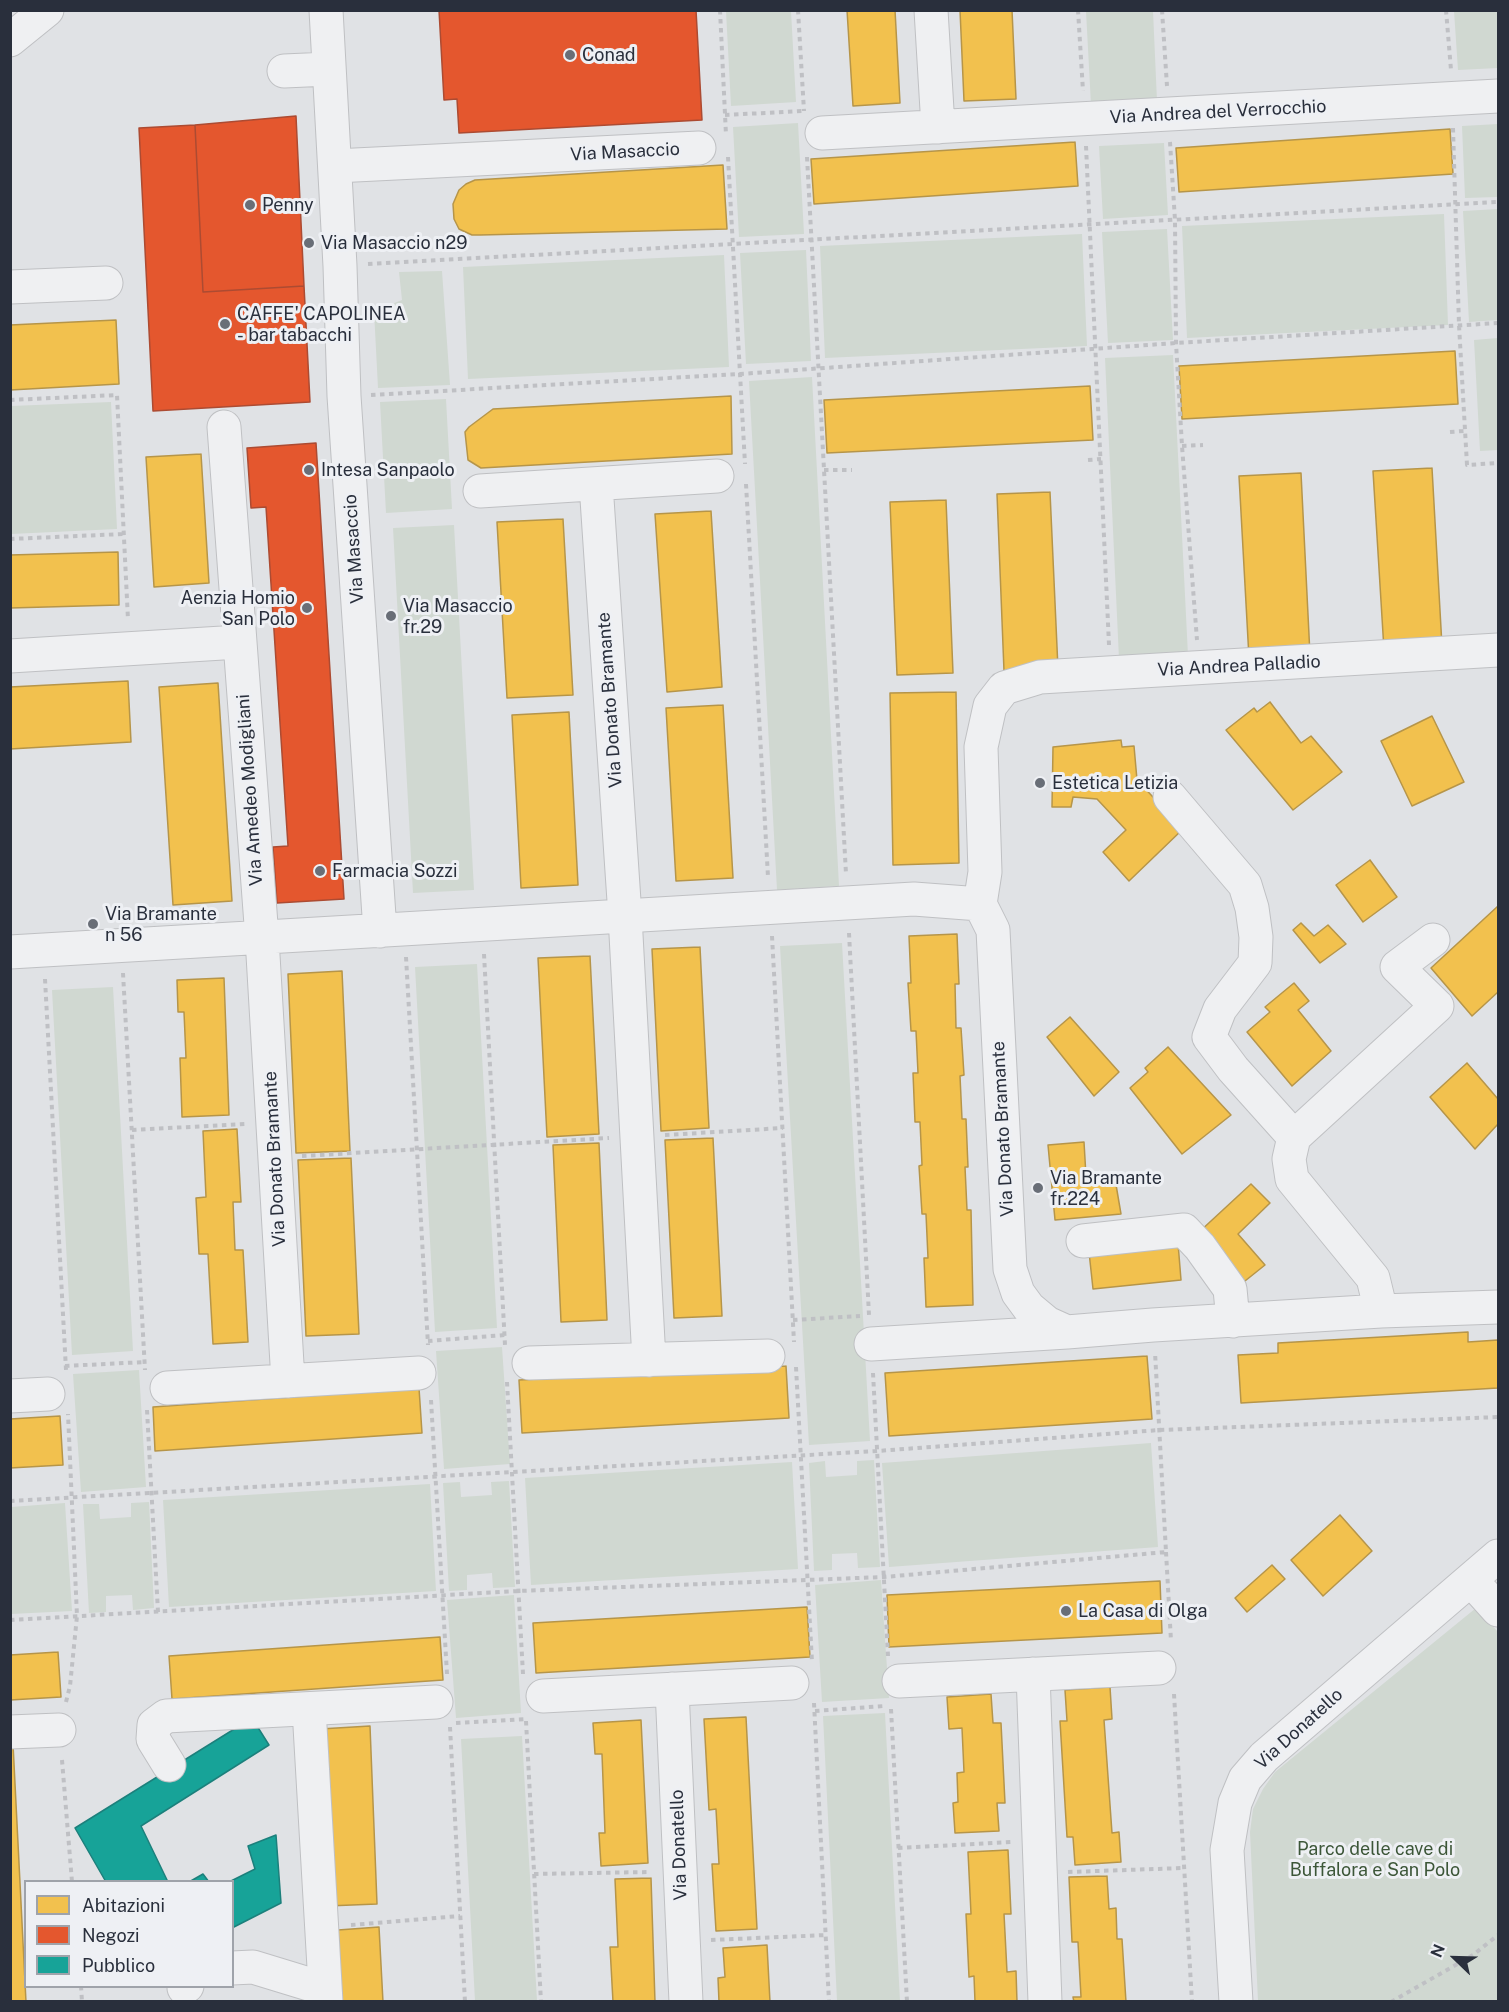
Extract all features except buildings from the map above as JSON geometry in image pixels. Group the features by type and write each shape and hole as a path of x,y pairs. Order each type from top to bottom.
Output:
{"street":[{"path":"10,40 47,10"},
{"name":"Via Masaccio","path":"326,10 340,266 344,396 392,930"},
{"path":"931,10 938,127"},
{"path":"284,71 329,69"},
{"name":"Via Andrea del Verrocchio","path":"809,127 938,127 1498,96"},
{"name":"Via Masaccio","path":"335,166 401,155 699,148"},
{"path":"10,287 106,283"},
{"name":"Via Amedeo Modigliani","path":"224,427 262,938"},
{"path":"480,491 717,476"},
{"name":"Via Donato Bramante","path":"596,484 625,916 649,1360"},
{"path":"10,656 239,642"},
{"name":"Via Andrea Palladio","path":"980,904 985,872 981,747 990,706 1004,688 1040,677 1498,650"},
{"path":"1170,797 1245,885 1252,908 1256,937 1255,963 1220,1009 1209,1037 1233,1069 1294,1137"},
{"path":"10,952 914,899 980,904"},
{"name":"Via Donato Bramante","path":"980,904 993,930 1010,1269 1018,1293 1029,1308 1047,1323 1067,1332"},
{"name":"Via Donato Bramante","path":"262,938 288,1381"},
{"path":"1381,1311 1373,1278 1292,1179 1289,1159 1294,1137 1437,1006 1397,967 1432,940"},
{"path":"1083,1241 1184,1230 1200,1247 1230,1289 1233,1321"},
{"path":"870,1330 1067,1332 1381,1311 1496,1307"},
{"path":"514,1365 786,1358"},
{"path":"153,1389 426,1373"},
{"path":"10,1396 60,1391"},
{"name":"Via Donatello","path":"1236,2001 1227,1850 1235,1803 1245,1779 1264,1757 1498,1556"},
{"path":"1471,1580 1498,1610"},
{"path":"894,1670 1033,1674 1168,1668"},
{"path":"1033,1674 1046,2001"},
{"path":"529,1702 672,1689 806,1685"},
{"name":"Via Donatello","path":"672,1689 686,2001"},
{"path":"169,1766 153,1739 154,1725 166,1716 309,1709 441,1690"},
{"path":"234,1968 253,1967 326,1995 309,1709"},
{"path":"10,1732 59,1730"}],"path":[{"path":"720,10 793,1320 786,1358 801,1456 808,1581 806,1685 815,1711 830,2001"},
{"path":"798,10 809,127 817,368 884,1577 894,1670"},
{"path":"1078,10 1091,225 1110,673"},
{"path":"1162,10 1175,220 1176,343 1200,668"},
{"path":"1446,10 1453,98 1459,325 1467,465 1498,463"},
{"path":"725,115 809,127"},
{"path":"340,266 1498,202"},
{"path":"344,396 740,374 1498,323"},
{"path":"10,400 117,395 129,649"},
{"path":"1450,432 1464,431"},
{"path":"1182,446 1203,445"},
{"path":"1088,460 1101,459"},
{"path":"824,470 852,471"},
{"path":"10,539 123,534"},
{"path":"483,925 505,1335 514,1365 512,1472 529,1702 534,1874 541,2001"},
{"path":"392,930 417,1149 428,1341 426,1373 442,1595 441,1690"},
{"path":"122,945 145,1362 153,1389 152,1493 158,1612"},
{"path":"43,950 65,1366 60,1391 73,1497 77,1616"},
{"path":"132,1130 272,1122"},
{"path":"275,1158 783,1128"},
{"path":"793,1320 870,1330"},
{"path":"1153,1325 1166,1552 1168,1668 1192,2001"},
{"path":"428,1341 505,1335"},
{"path":"65,1366 145,1362"},
{"path":"10,1501 801,1456 1160,1430 1498,1417"},
{"path":"10,1620 519,1591 884,1577 1166,1552"},
{"path":"465,2001 450,1724 529,1702"},
{"path":"815,1711 891,1705 907,2001"},
{"path":"898,1848 1039,1840"},
{"path":"1041,1874 1184,1868"},
{"path":"534,1874 680,1871"},
{"path":"322,1927 460,1916"},
{"path":"683,1942 827,1935"},
{"path":"1391,2001 1473,1955 1498,1935"}],"green space":[{"path":"726,11 791,11 796,102 731,106"},
{"path":"1086,11 1153,11 1157,101 1091,105"},
{"path":"1454,11 1498,11 1498,68 1458,70"},
{"path":"798,123 804,234 739,237 733,127"},
{"path":"1498,124 1498,197 1465,198 1462,126"},
{"path":"1164,143 1168,215 1103,219 1099,146"},
{"path":"1498,209 1498,320 1469,322 1463,211"},
{"path":"1444,214 1448,325 1187,338 1182,226"},
{"path":"1167,229 1173,340 1108,343 1102,232"},
{"path":"1082,234 1087,346 825,358 820,246"},
{"path":"806,250 811,361 746,364 740,253"},
{"path":"724,255 729,367 468,379 463,267"},
{"path":"442,271 450,385 378,388 374,311 402,300 399,272"},
{"path":"1498,338 1498,450 1480,451 1474,340"},
{"path":"1173,355 1188,655 1119,659 1105,358"},
{"path":"812,377 839,886 777,890 749,381"},
{"path":"446,399 452,509 386,513 380,402"},
{"path":"111,402 117,529 11,534 11,406"},
{"path":"454,525 474,890 413,893 393,528"},
{"path":"842,943 870,1441 809,1445 780,946"},
{"path":"477,964 497,1328 435,1332 415,967"},
{"path":"113,987 133,1351 72,1355 52,990"},
{"path":"502,1347 510,1464 444,1469 436,1351"},
{"path":"139,1370 146,1487 81,1492 73,1374"},
{"path":"1151,1443 1158,1547 889,1567 882,1463"},
{"path":"874,1460 880,1567 858,1568 857,1553 832,1554 832,1570 814,1571 809,1463 825,1461 826,1477 857,1475 857,1461"},
{"path":"792,1462 798,1569 531,1585 525,1478"},
{"path":"509,1481 515,1587 493,1588 492,1573 467,1575 467,1590 449,1591 443,1483 460,1482 461,1497 492,1495 491,1482"},
{"path":"430,1484 436,1591 169,1607 163,1500"},
{"path":"149,1502 154,1608 133,1610 132,1595 106,1596 106,1612 89,1613 83,1504 99,1504 100,1519 131,1517 131,1503"},
{"path":"65,1503 72,1611 11,1614 11,1507"},
{"path":"881,1580 889,1698 822,1702 815,1585"},
{"path":"514,1595 521,1713 456,1718 447,1600"},
{"name":"Parco delle cave di Buffalora e San Polo","path":"1476,1608 1498,1632 1498,2001 1258,2001 1250,1832 1253,1809 1263,1789 1275,1772"},
{"path":"885,1713 900,2001 837,2001 823,1716"},
{"path":"522,1736 537,2001 475,2001 461,1739"}],"place":[{"name":"Conad","path":"570,55"},
{"name":"Penny","path":"250,205"},
{"name":"Via Masaccio n29","path":"309,243"},
{"name":"CAFFE' CAPOLINEA - bar tabacchi","path":"225,324"},
{"name":"Intesa Sanpaolo","path":"309,470"},
{"name":"Aenzia Homio San Polo","path":"307,608"},
{"name":"Via Masaccio fr.29","path":"391,616"},
{"name":"Estetica Letizia","path":"1040,783"},
{"name":"Farmacia Sozzi","path":"320,871"},
{"name":"Via Bramante n 56","path":"93,924"},
{"name":"Via Bramante fr.224","path":"1038,1188"},
{"name":"La Casa di Olga","path":"1066,1611"}]}
